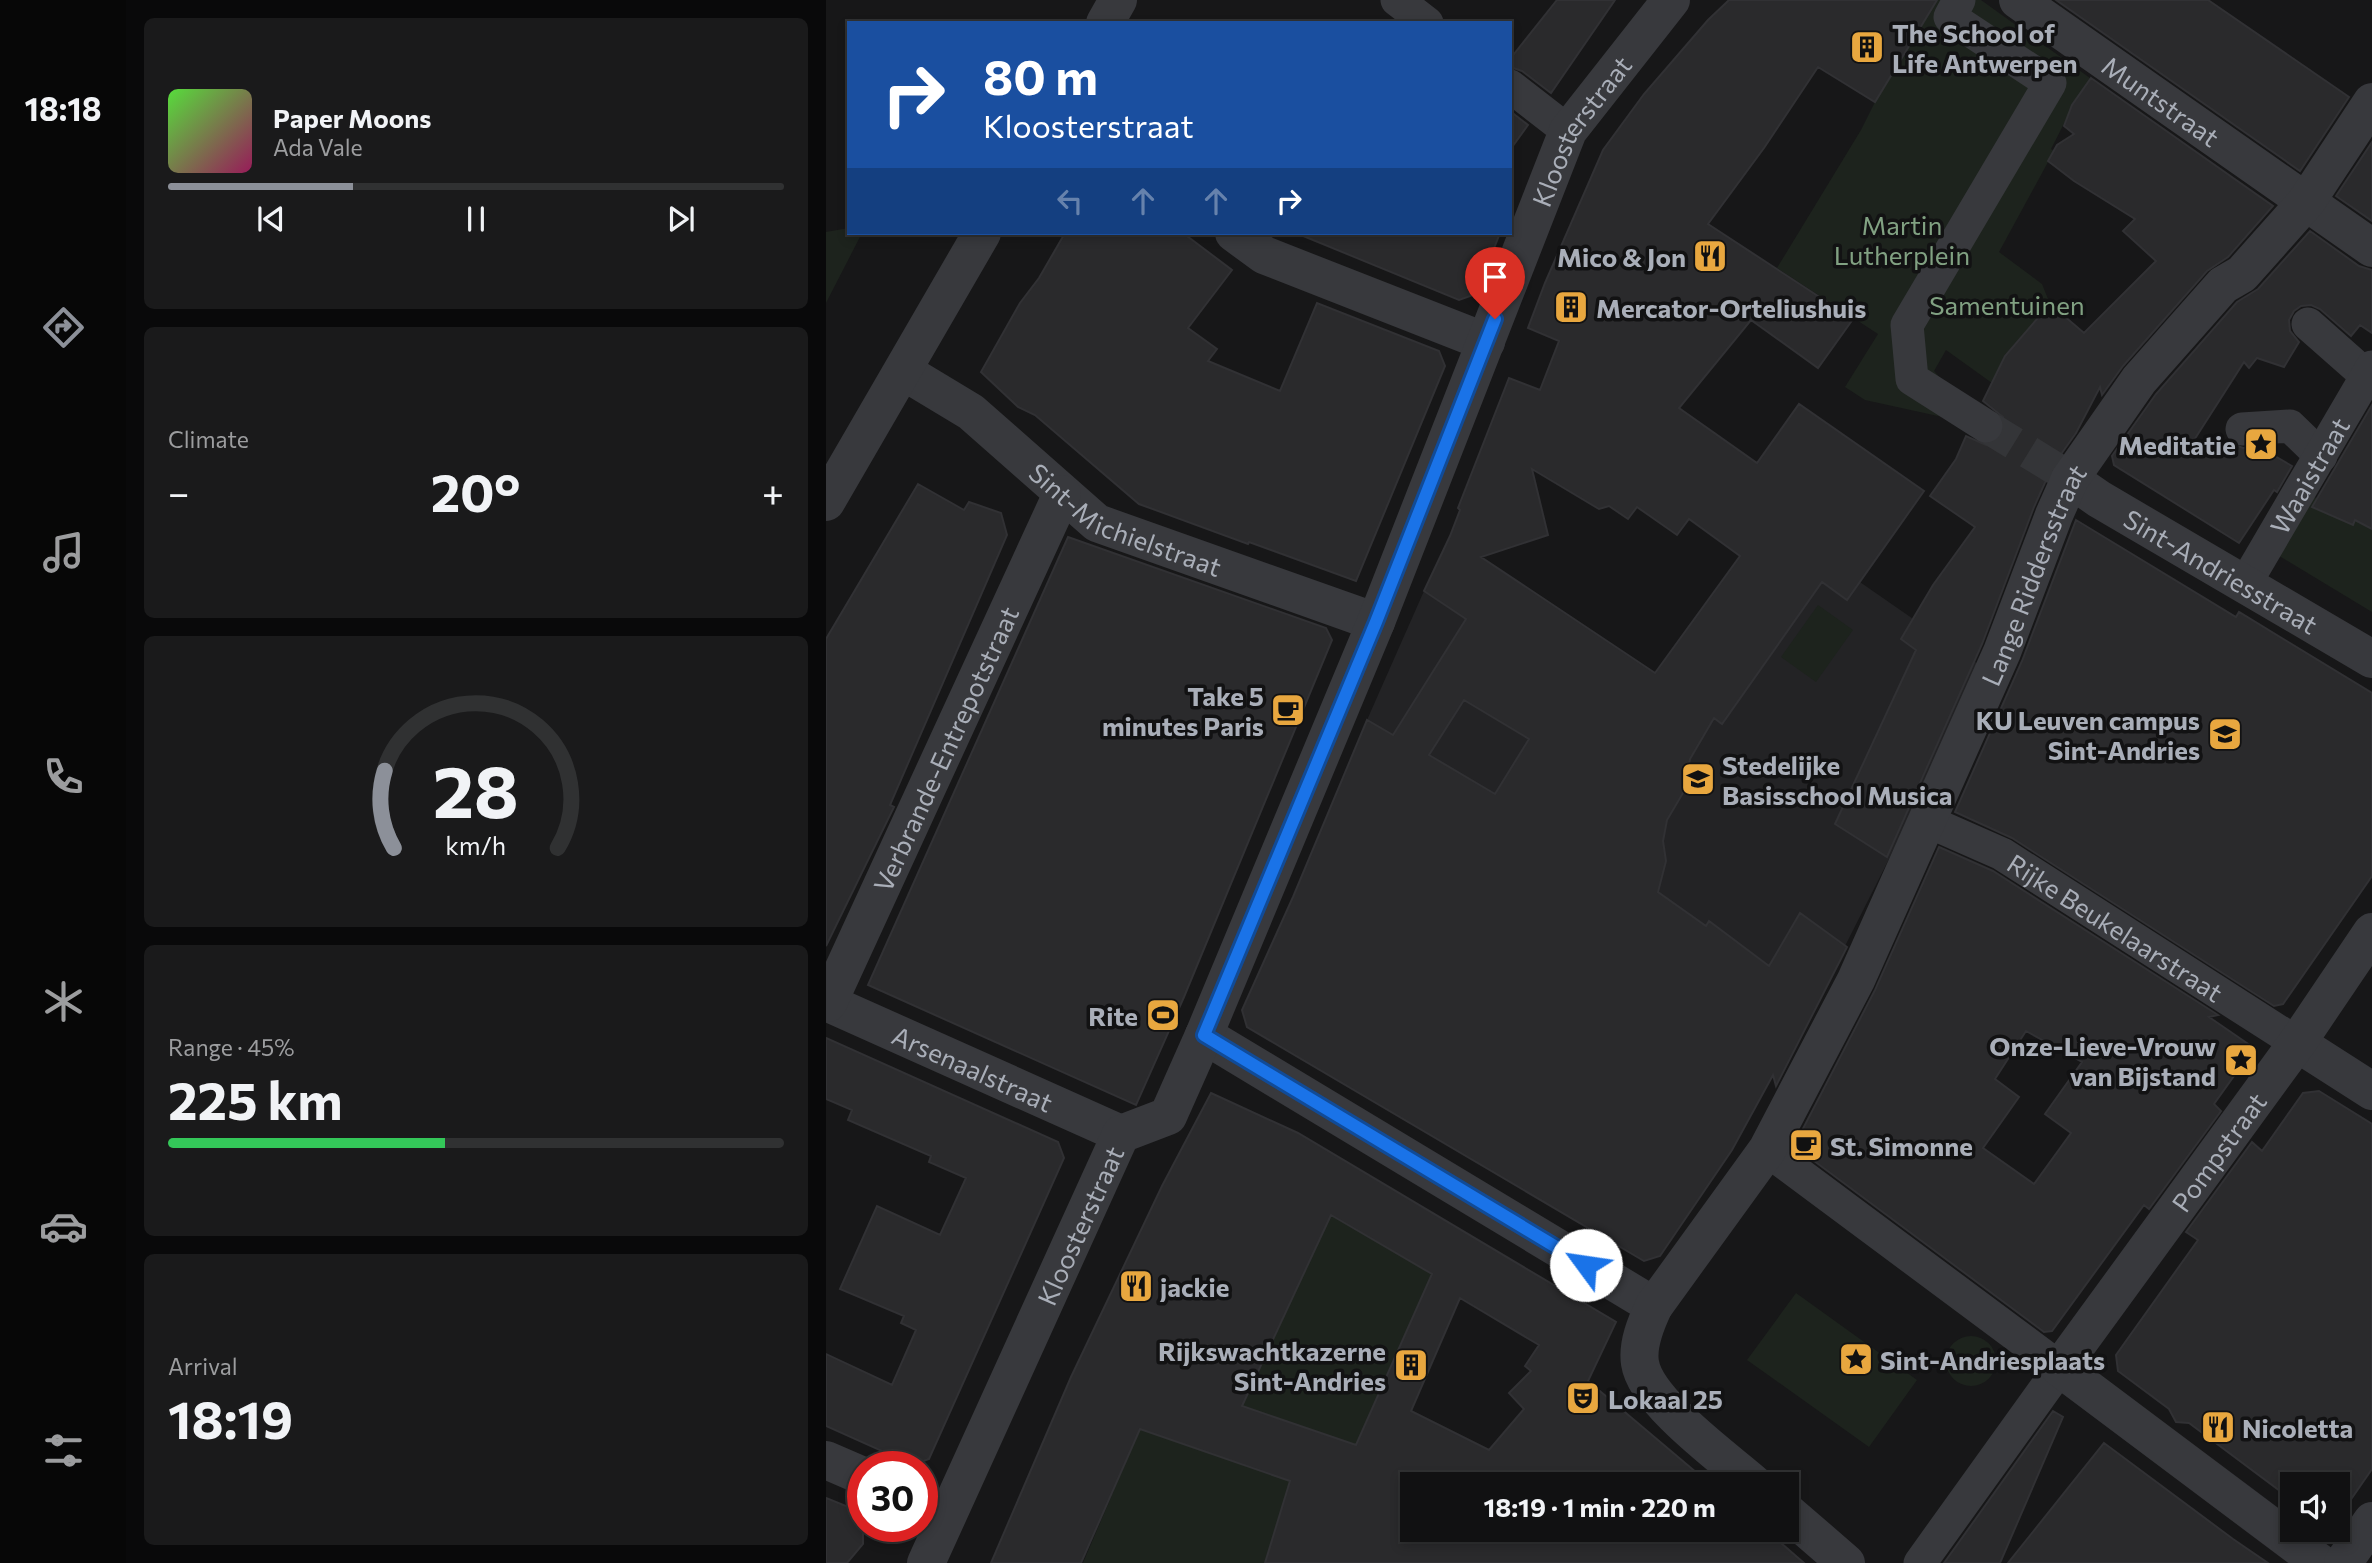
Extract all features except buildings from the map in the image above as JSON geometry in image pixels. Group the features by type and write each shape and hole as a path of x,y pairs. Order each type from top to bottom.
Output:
{"street":[{"path":"1106,21 1118,0"},
{"path":"1397,0 1424,21"},
{"name":"Kloosterstraat","path":"938,1502 1121,1134 1168,1116 1376,622 1568,131 1671,0"},
{"path":"1959,0 1950,16 2050,83"},
{"name":"Muntstraat","path":"2018,0 2372,248"},
{"path":"1986,426 1912,379 1907,325 2077,41"},
{"path":"1512,88 1568,131"},
{"name":"Lange Riddersstraat","path":"1767,1150 1856,980 2002,652 2053,515 2063,474 2139,380 2223,285 2242,274 2306,202 2372,102"},
{"path":"826,502 981,235"},
{"path":"1237,235 1264,256 1486,342"},
{"path":"2308,324 2370,372"},
{"name":"Sint-Michielstraat","path":"903,371 971,412 1097,523 1376,622"},
{"name":"Waaistraat","path":"2245,584 2370,372"},
{"path":"2242,429 2290,426 2321,456"},
{"name":"Sint-Andriesstraat","path":"2063,474 2099,499 2372,659"},
{"name":"Verbrande-Entrepotstraat","path":"827,1002 1062,494"},
{"name":"Rijke Beukelaarstraat","path":"1927,821 2002,854 2297,1043"},
{"name":"Pompstraat","path":"2060,1368 2297,1043 2372,932"},
{"name":"Arsenaalstraat","path":"827,1002 1121,1134"},
{"path":"1204,1035 1654,1306"},
{"path":"2297,1043 2372,1091"},
{"path":"1740,1472 1654,1395 1643,1378 1639,1360 1641,1342 1654,1306 1767,1150 2320,1563"},
{"path":"1920,1563 2060,1368"},
{"path":"826,1460 847,1469"},
{"path":"2343,1563 2372,1521"},
{"path":"1799,1522 1846,1563"},
{"name":"Kloosterstraat","path":"926,1563 929,1542"}],"shaded area":[{"name":"Stedelijke Basisschool Musica","path":"1730,492 1981,666 1845,946 1800,913 1708,1070 1524,813 1367,720 1424,591 1579,694 1632,704 1740,557"}],"green space":[{"name":"Martin Lutherplein","path":"1937,0 1981,0 2090,78 2074,104 2051,149 2054,151 1999,252 2042,284 2050,304 2005,355 1992,383 1946,350 1934,371 1957,396 1947,418 1865,400 1845,387 1878,334 1777,268"},
{"path":"847,228 847,235 861,235 826,303 826,232"},
{"path":"2302,490 2372,530 2372,612 2266,548"},
{"path":"1818,605 1853,630 1816,682 1781,657"},
{"path":"1309,1202 1432,1274 1356,1445 1242,1406 1311,1258"},
{"path":"1796,1293 1917,1380 1869,1447 1747,1360"},
{"path":"1971,1336 1989,1343 1996,1361 1989,1379 1971,1386 1953,1379 1946,1361 1953,1343"},
{"path":"1140,1429 1297,1483 1265,1563 1083,1563"}],"tunnel":[{"path":"1986,426 2056,469"}],"place":[{"name":"The School of Life Antwerpen","path":"1867,47"},
{"name":"Mico & Jon","path":"1710,256"},
{"name":"Mercator-Orteliushuis","path":"1571,307"},
{"name":"Meditatie","path":"2261,444"},
{"name":"Take 5 minutes Paris","path":"1288,710"},
{"name":"KU Leuven campus Sint-Andries","path":"2225,734"},
{"name":"Stedelijke Basisschool Musica","path":"1698,779"},
{"name":"Rite","path":"1163,1015"},
{"name":"Onze-Lieve-Vrouw van Bijstand","path":"2241,1060"},
{"name":"St. Simonne","path":"1806,1145"},
{"name":"jackie","path":"1136,1286"},
{"name":"Sint-Andriesplaats","path":"1856,1359"},
{"name":"Rijkswachtkazerne Sint-Andries","path":"1411,1365"},
{"name":"Lokaal 25","path":"1583,1398"},
{"name":"Nicoletta","path":"2218,1427"}],"route":[{"path":"1495,319 1376,622 1204,1035 1586,1265"}],"park label":[{"name":"Samentuinen","path":"2007,304"}]}
